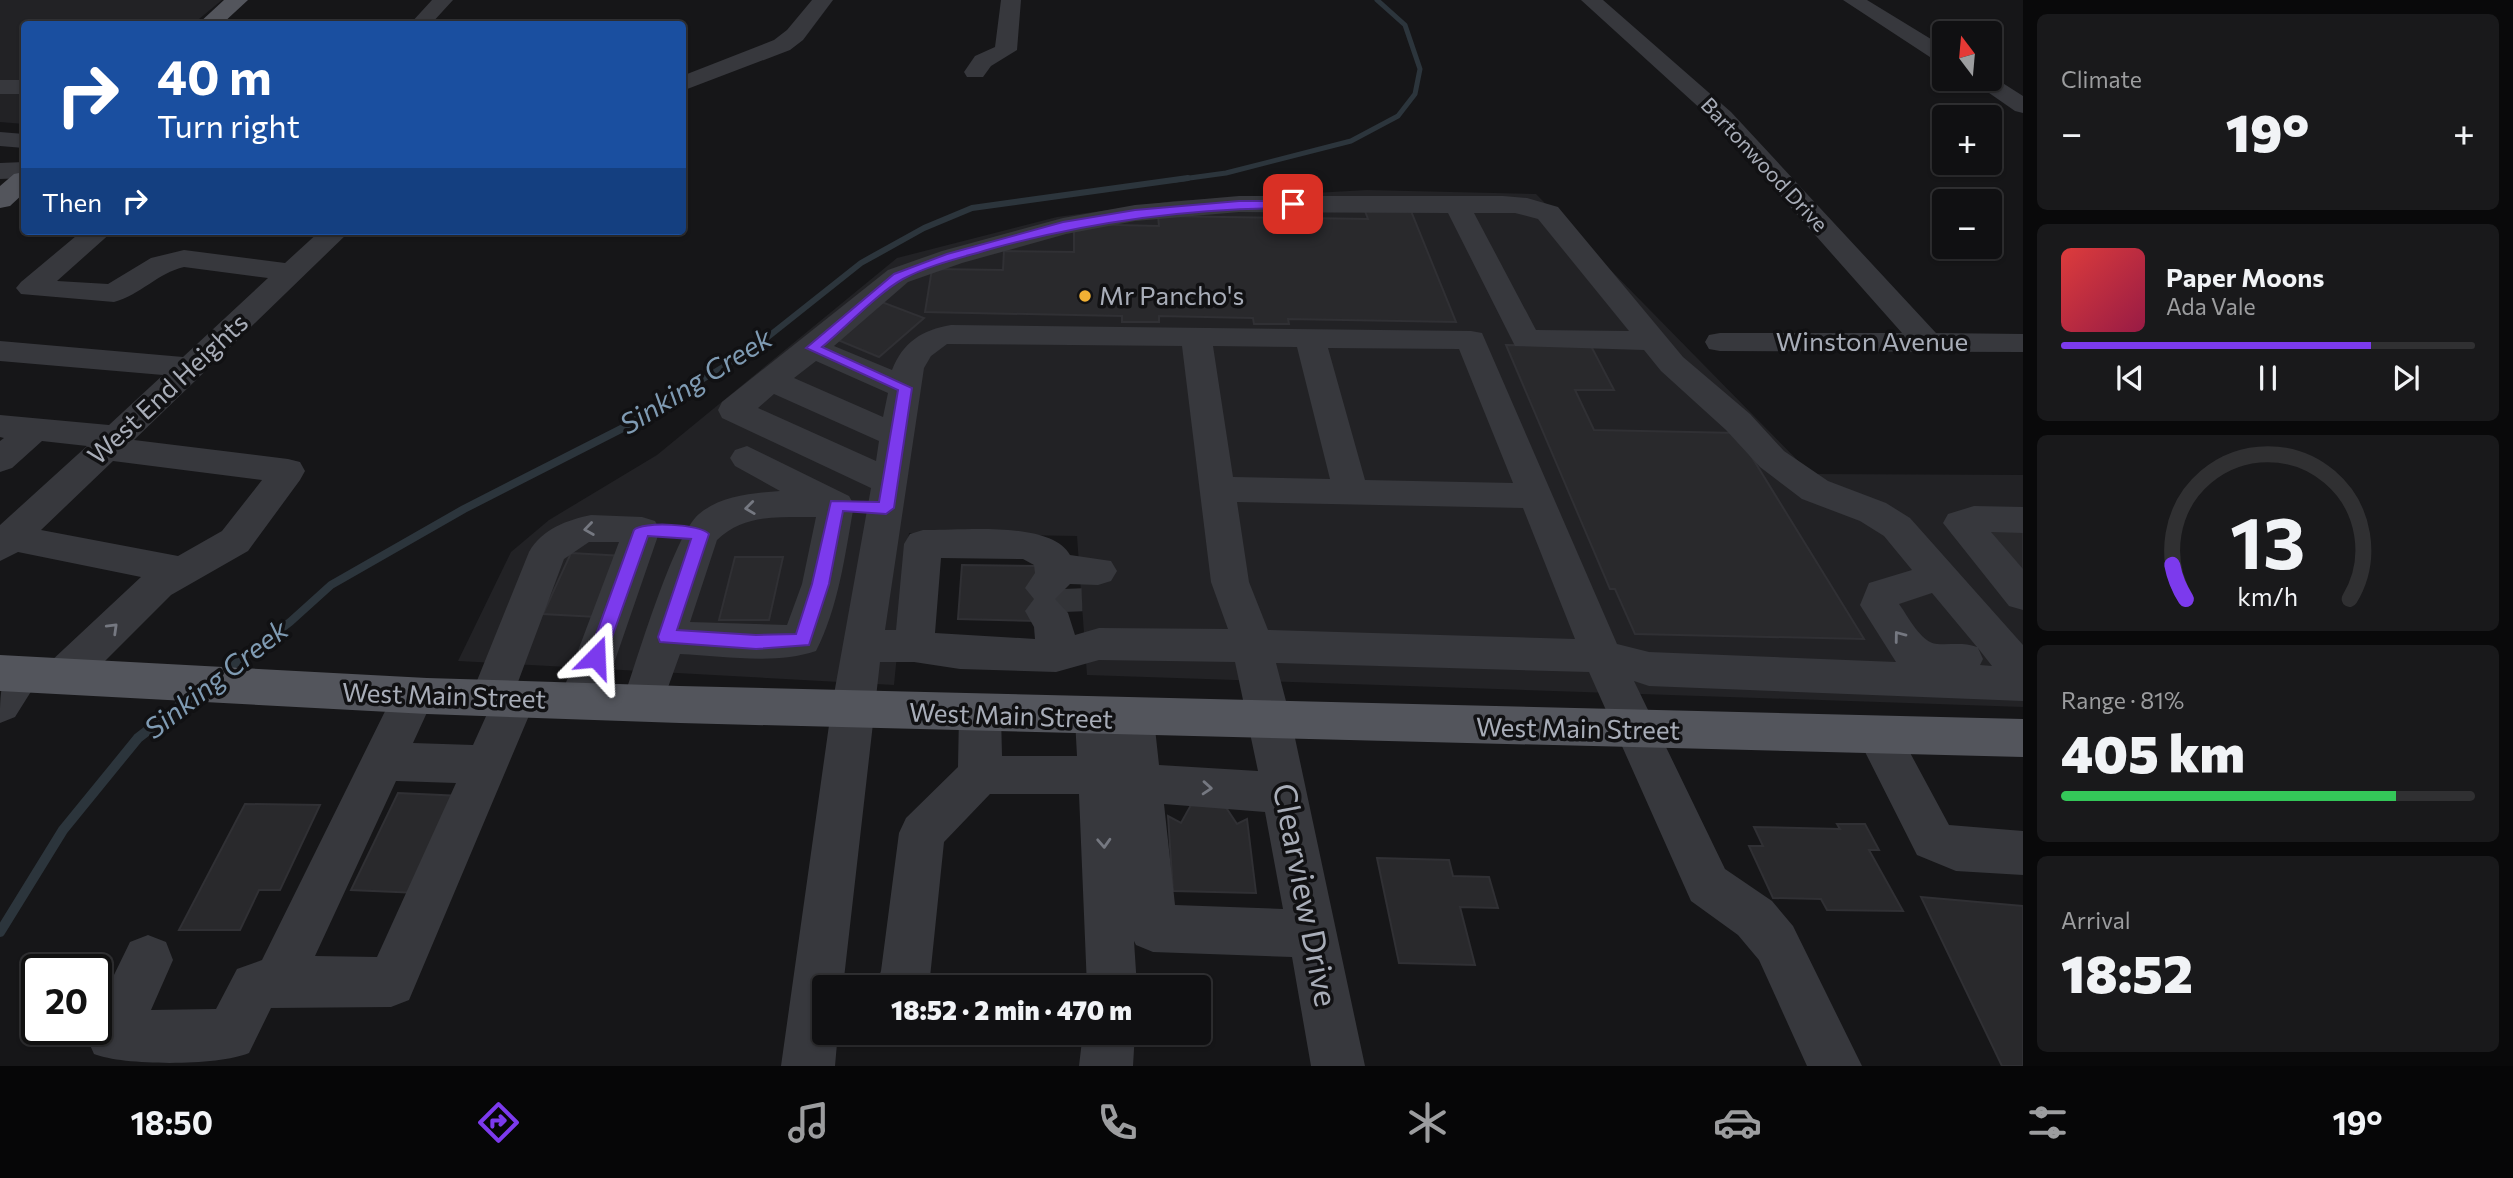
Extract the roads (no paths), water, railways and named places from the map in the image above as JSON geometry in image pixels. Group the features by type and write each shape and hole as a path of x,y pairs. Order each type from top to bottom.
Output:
{"main road":[{"path":"212,21 237,0"},
{"path":"0,200 21,182"},
{"name":"West Main Street","path":"7,684 64,676 327,692 852,711 1271,724 2023,738"}],"street":[{"path":"423,21 443,0"},
{"path":"686,82 782,45 795,35 822,0"},
{"name":"Bartonwood Drive","path":"1591,0 1723,117 1926,341"},
{"path":"1853,0 1932,49"},
{"path":"975,72 983,61 1006,50 1009,44 1010,5"},
{"path":"0,87 21,87"},
{"path":"1999,91 2023,106"},
{"path":"0,139 21,141"},
{"path":"0,171 21,170"},
{"path":"898,436 771,380 898,276 952,257 1063,226 1135,214 1239,204 1457,205 1539,209 1548,213 1679,371 1738,422 1788,473 1815,490 1873,512 1897,527 2017,670"},
{"path":"1457,205 1526,338"},
{"path":"94,235 31,288 114,293 161,264 184,258 291,273"},
{"path":"184,258 180,247 190,235"},
{"name":"West End Heights","path":"5,542 332,235"},
{"path":"823,975 852,711 908,368 917,352 932,337 951,334 1653,341"},
{"name":"Clearview Drive","path":"1196,338 1230,582 1252,645 1271,724 1338,1066"},
{"path":"1310,339 1351,492"},
{"path":"1471,340 1602,656 1686,843 1708,885 1755,918 1776,943 1835,1066"},
{"name":"Winston Avenue","path":"1720,342 2023,343"},
{"path":"813,348 905,388"},
{"path":"0,351 190,368"},
{"path":"0,426 288,471 235,541 156,585 64,676"},
{"path":"0,460 34,430"},
{"path":"747,458 836,505"},
{"path":"1217,489 1536,496"},
{"path":"643,704 701,534 727,512 750,507 836,505 886,511 923,544 1029,545 1052,558 1054,603 1099,645 1252,645 1602,656 1648,669 2017,670"},
{"path":"666,637 756,642 802,640 821,584 836,505"},
{"path":"2023,520 1974,519 1961,523 2023,595"},
{"path":"148,960 112,1036 231,1035 255,987 278,981 391,982 486,765 503,698 548,552 565,536 585,527 701,534"},
{"path":"580,701 642,530"},
{"path":"5,542 182,570"},
{"path":"914,646 923,544"},
{"path":"864,646 914,646 960,653 1054,603 1098,571"},
{"path":"1939,576 1883,594 1880,605 1911,651 1930,661 2017,670"},
{"path":"821,584 871,590"},
{"path":"278,981 414,695"},
{"path":"906,975 922,833 979,775 980,715"},
{"path":"1114,719 1120,779 1153,928 1312,934"},
{"path":"1879,736 1933,840 1956,849 2023,853"},
{"path":"383,761 486,765"},
{"path":"979,775 1120,779 1285,793"},
{"path":"1112,975 1120,779"},
{"path":"808,1066 812,1045"},
{"path":"1106,1066 1108,1045"}],"lane":[{"path":"771,380 734,410 886,511"}],"waterway":[{"name":"Sinking Creek","path":"1175,180 1226,173 1351,141 1398,116 1415,94 1420,69 1405,25 1377,0"},
{"name":"Sinking Creek","path":"656,408 754,348 861,263 924,228 972,208 1188,178"},
{"name":"Sinking Creek","path":"224,672 290,622 331,585 464,509 623,428 659,406"},
{"name":"Sinking Creek","path":"190,698 194,695"},
{"name":"Sinking Creek","path":"0,932 63,830 138,738 192,696"}],"tunnel":[{"path":"1063,589 1064,612"}],"place":[{"name":"Mr Pancho's","path":"1085,296"}]}
